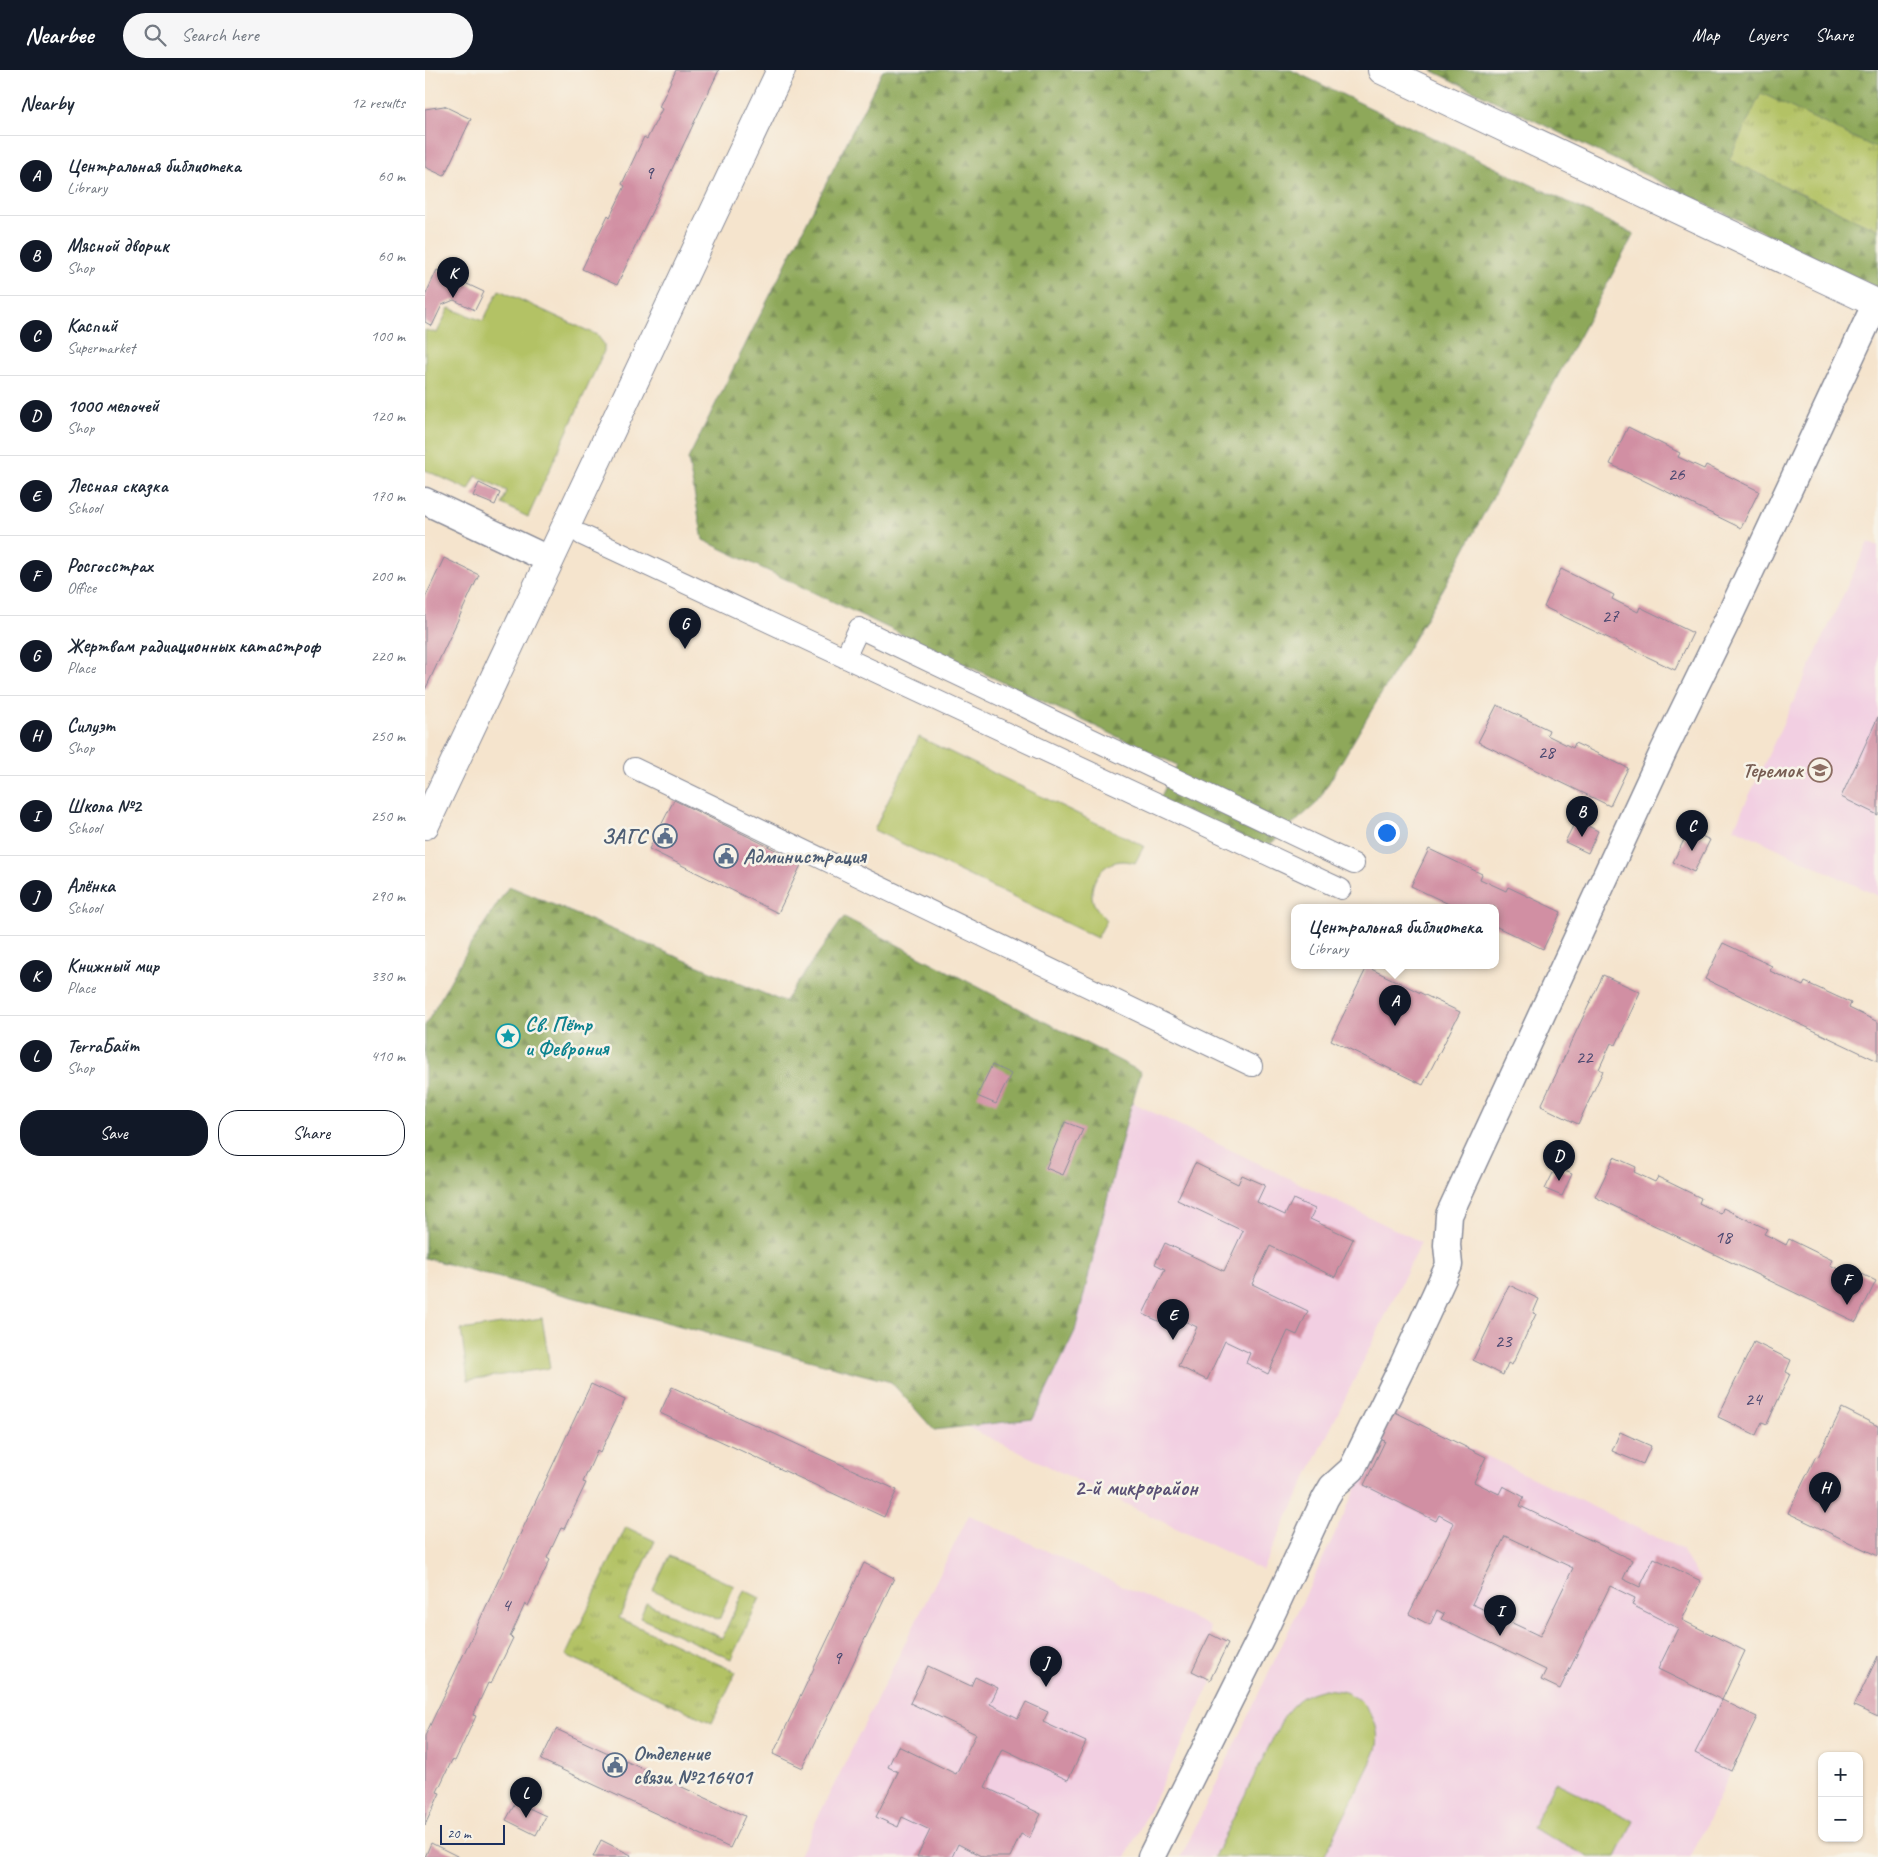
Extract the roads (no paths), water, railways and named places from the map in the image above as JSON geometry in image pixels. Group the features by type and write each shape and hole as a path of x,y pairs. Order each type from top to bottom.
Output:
{"street":[{"path":"425,826 781,70"},
{"path":"1151,1857 1270,1617 1325,1499 1332,1487 1352,1469 1449,1265 1447,1244 1449,1216 1664,750 1877,304 1382,70"},
{"path":"425,501 549,560"},
{"path":"582,535 1341,889"},
{"path":"845,658 859,628 1354,864"},
{"path":"634,768 1252,1066"}],"place":[{"name":"Книжный мир","path":"453,298"},
{"name":"Жертвам радиационных катастроф","path":"685,649"},
{"name":"Теремок","path":"1820,770"},
{"name":"ЗАГС","path":"665,836"},
{"name":"Мясной дворик","path":"1582,837"},
{"name":"Каспий","path":"1692,851"},
{"name":"Администрация","path":"726,856"},
{"name":"Центральная библиотека","path":"1395,1026"},
{"name":"Св. Пётр и Феврония","path":"508,1036"},
{"name":"1000 мелочей","path":"1559,1181"},
{"name":"Росгосстрах","path":"1847,1305"},
{"name":"Лесная сказка","path":"1173,1340"},
{"name":"Силуэт","path":"1825,1513"},
{"name":"Школа №2","path":"1500,1636"},
{"name":"Алёнка","path":"1046,1687"},
{"name":"Отделение связи №216401","path":"615,1765"},
{"name":"TerraБайт","path":"526,1818"}],"district":[{"name":"2-й микрорайон","path":"1136,1488"}]}
